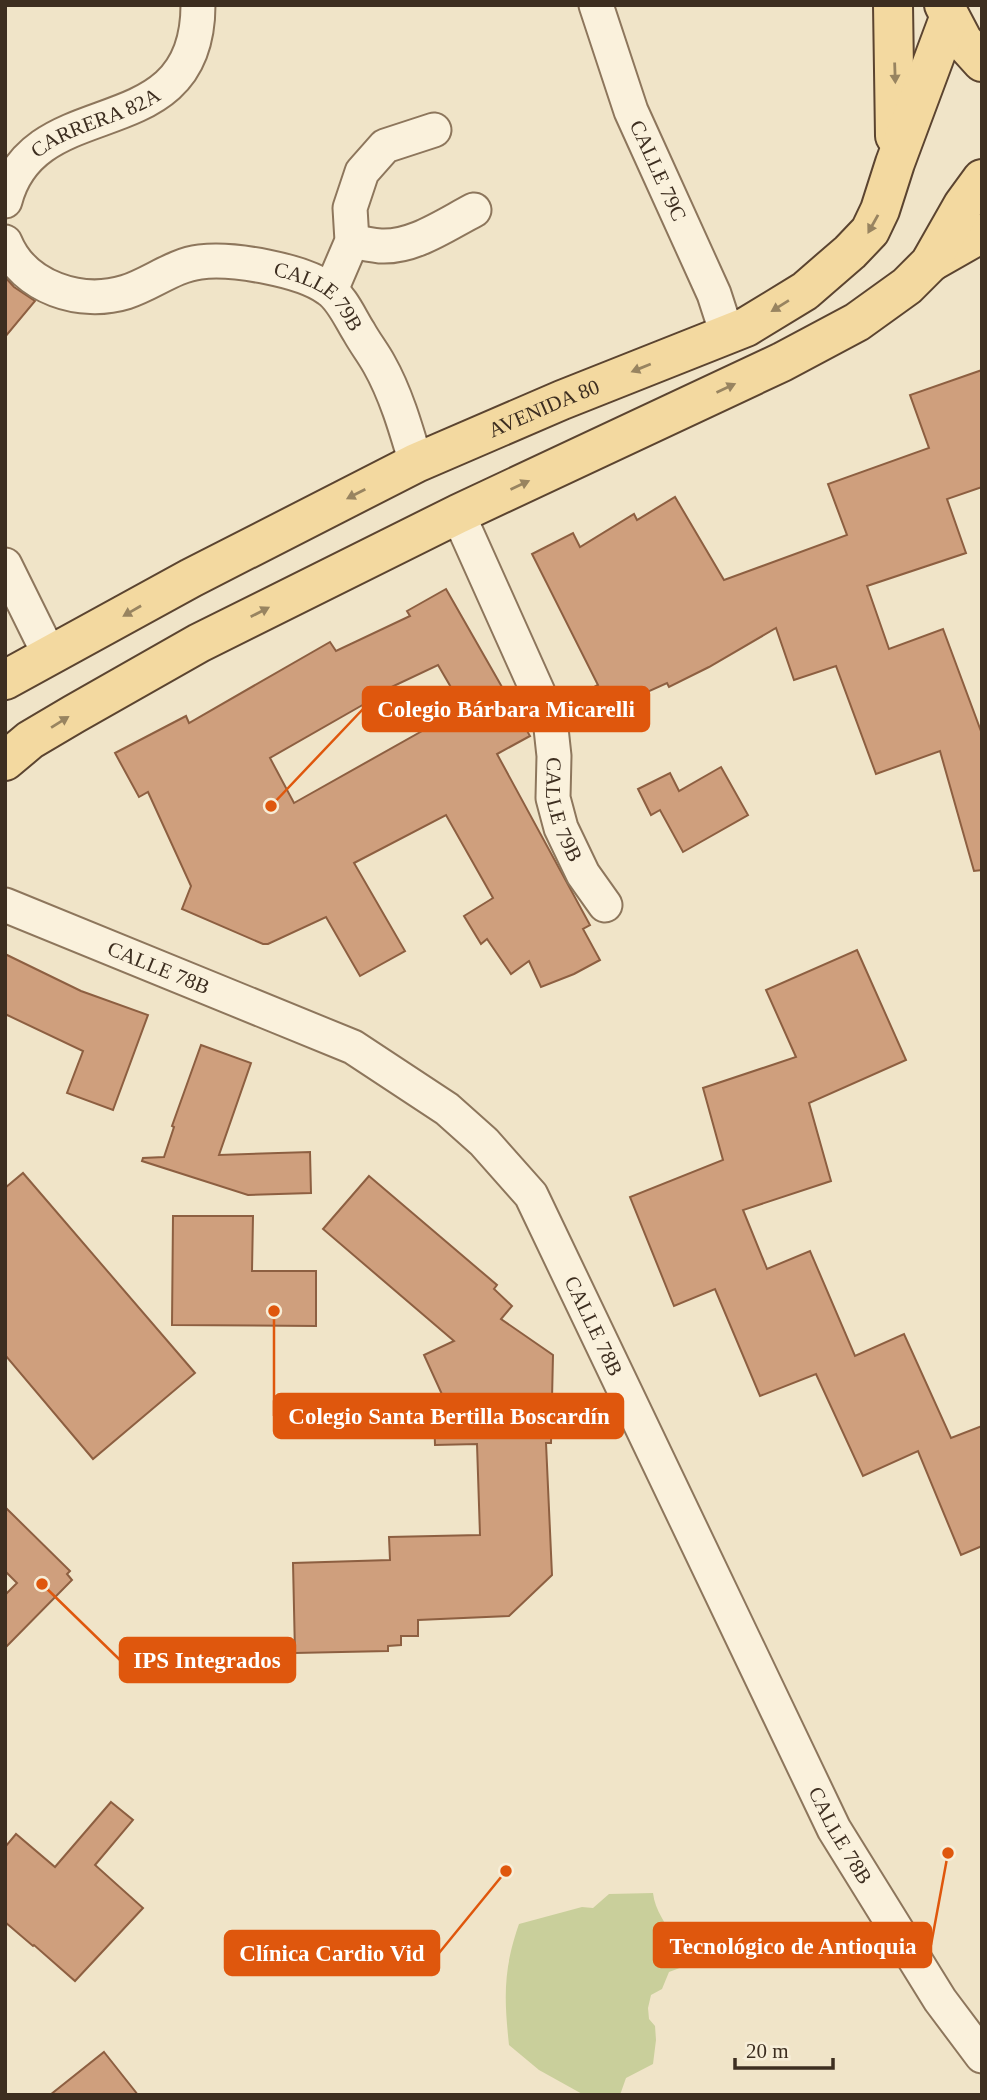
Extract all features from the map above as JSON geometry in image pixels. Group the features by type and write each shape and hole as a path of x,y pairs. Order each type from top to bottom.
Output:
{"main road":[{"path":"893,5 895,163"},
{"name":"AVENIDA 80","path":"5,680 191,578 416,463 562,400 746,327 804,291 870,231 880,210 946,12"},
{"path":"946,12 963,41 982,62"},
{"path":"930,263 963,205 982,179"},
{"path":"5,761 30,740 164,662 458,514 820,342 882,305 907,286 930,263 982,233"}],"street":[{"name":"CARRERA 82A","path":"5,201 10,185 20,169 34,152 52,138 135,107 170,84 191,51 197,27 198,5"},
{"name":"CALLE 79C","path":"596,5 632,111 714,294 727,334"},
{"path":"331,290 352,241 350,208 362,172 385,146 434,130"},
{"path":"352,241 380,246 396,245 421,238 474,210"},
{"name":"CALLE 79B","path":"5,242 16,261 31,276 55,289 84,296 128,291 200,262 248,264 308,276 331,290 379,364 404,422 416,463"},
{"name":"CALLE 79B","path":"458,514 550,719 554,756 553,798 561,828 583,874 605,905"},
{"path":"5,565 50,656"},
{"name":"CALLE 78B","path":"8,903 353,1047 447,1109 484,1142 531,1195 834,1829 940,2000 982,2056"}],"green space":[{"path":"653,1893 658,1911 674,1939 693,1946 693,1963 669,1972 662,1989 651,1995 649,2019 655,2026 656,2040 653,2064 626,2078 620,2095 584,2095 539,2070 509,2045 506,2013 507,1970 519,1924 582,1907 593,1908 609,1894"}],"building":[{"path":"5,277 14,287 35,301 5,337"},
{"path":"982,370 982,487 947,499 966,553 867,586 889,649 943,629 982,734 982,870 974,871 940,751 876,774 836,666 794,680 776,628 669,687 667,683 605,711 594,687 598,685 532,554 573,533 580,547 634,514 637,520 675,497 724,580 847,535 828,484 929,448 910,395"},
{"path":"446,589 530,736 497,754 590,925 583,929 600,960 574,974 541,987 529,961 511,974 487,939 481,944 464,916 493,898 446,815 354,863 405,951 360,976 326,917 263,944 182,909 191,886 148,792 139,797 115,753 186,716 189,723 330,642 336,651 410,616 407,611","holes":["438,665 463,708 294,803 270,758 366,703 364,700"]},
{"path":"721,767 748,815 683,852 660,810 651,815 638,789 670,773 679,791"},
{"path":"857,950 906,1060 809,1103 831,1181 743,1210 767,1269 810,1251 855,1356 904,1334 951,1438 982,1426 982,1546 961,1555 918,1451 863,1476 816,1374 760,1396 715,1289 674,1306 630,1197 723,1160 703,1088 796,1057 766,990"},
{"path":"5,954 81,991 148,1015 113,1110 67,1093 83,1051 5,1014"},
{"path":"201,1045 251,1063 219,1155 310,1152 311,1193 248,1195 142,1161 143,1158 164,1157 174,1127 172,1126"},
{"path":"23,1173 195,1373 93,1459 5,1355 5,1188"},
{"path":"369,1176 497,1285 494,1289 512,1306 501,1319 553,1355 551,1443 546,1443 552,1575 509,1616 418,1620 418,1636 401,1636 401,1645 388,1646 388,1651 295,1653 293,1563 390,1560 389,1537 480,1535 477,1444 435,1445 434,1414 451,1414 424,1355 454,1341 323,1229"},
{"path":"173,1216 253,1216 252,1271 316,1271 316,1326 172,1325"},
{"path":"5,1507 70,1571 67,1574 72,1580 5,1648 5,1595 17,1583 5,1571"},
{"path":"111,1802 133,1820 95,1865 143,1908 75,1981 5,1922 5,1847 16,1834 55,1867"},
{"path":"104,2052 138,2095 50,2095"}],"place":[{"name":"Colegio Bárbara Micarelli","path":"271,806"},
{"name":"Colegio Santa Bertilla Boscardín","path":"274,1311"},
{"name":"IPS Integrados","path":"42,1584"},
{"name":"Tecnológico de Antioquia","path":"948,1853"},
{"name":"Clínica Cardio Vid","path":"506,1871"}]}
